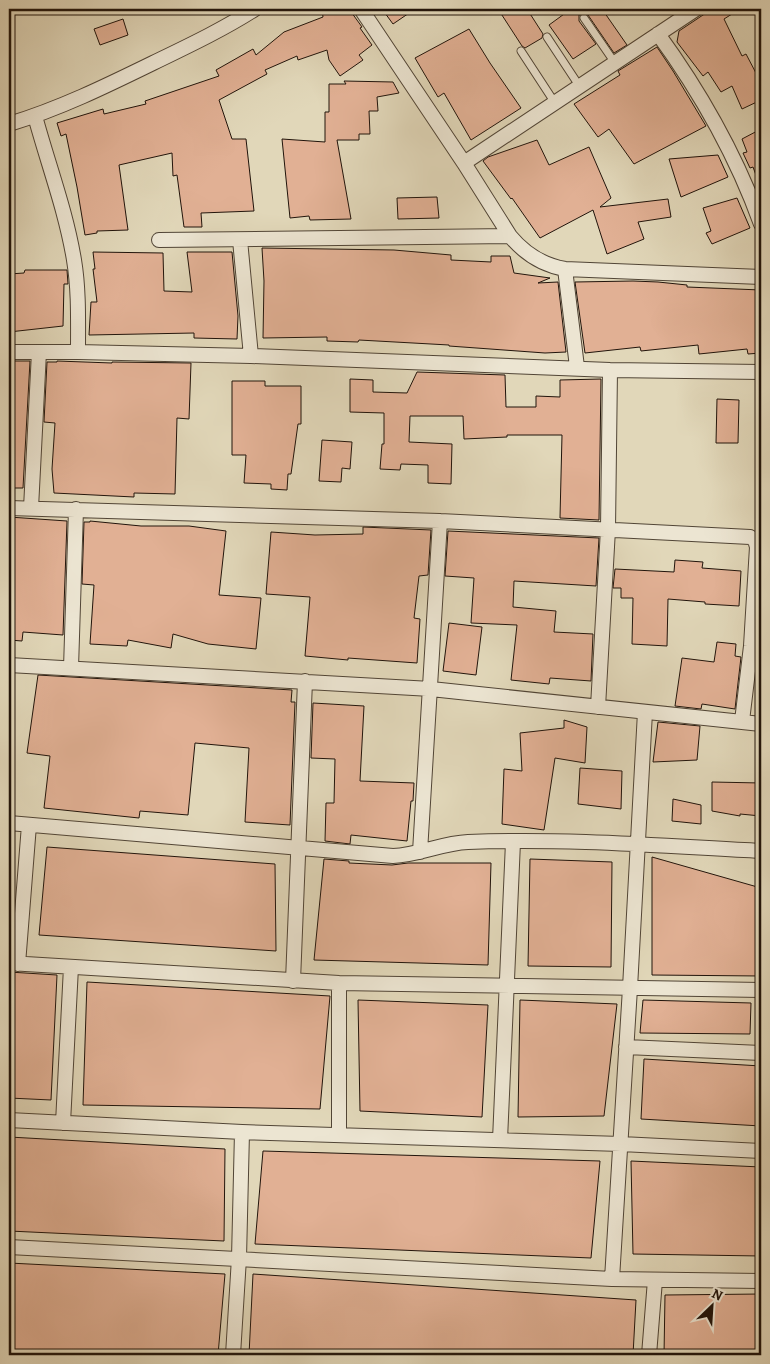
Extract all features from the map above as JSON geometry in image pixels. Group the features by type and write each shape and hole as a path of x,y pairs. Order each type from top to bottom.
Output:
{"street":[{"path":"9,124 35,116 99,90 205,38 255,9"},
{"path":"361,9 464,163 510,236 517,245 534,259 565,270 761,277"},
{"path":"464,163 696,9"},
{"path":"658,34 692,82 721,133 761,224"},
{"path":"35,116 69,234 74,259 77,278 78,352"},
{"path":"159,240 510,236"},
{"path":"240,240 251,356"},
{"path":"565,270 577,367"},
{"path":"9,352 251,356 577,367 610,370 761,372"},
{"path":"31,508 39,352"},
{"path":"598,707 608,529 610,370"},
{"path":"9,508 440,521 750,537 755,540 757,546 751,646 742,721"},
{"path":"71,668 76,510"},
{"path":"420,852 440,521"},
{"path":"9,665 431,689 761,724"},
{"path":"293,981 306,681"},
{"path":"612,1278 645,712"},
{"path":"9,823 393,856 466,842 638,844 761,852"},
{"path":"29,825 13,964 339,983 761,990"},
{"path":"500,1140 513,842"},
{"path":"63,1122 71,967"},
{"path":"339,983 339,1135"},
{"path":"626,1047 761,1053"},
{"path":"9,1120 242,1132 621,1144 761,1151"},
{"path":"232,1355 239,1258 242,1132"},
{"path":"9,1247 654,1280 761,1281"},
{"path":"649,1355 654,1280"}],"lane":[{"path":"584,18 614,63"},
{"path":"547,37 580,86"},
{"path":"521,51 554,103"}],"building":[{"path":"322,9 349,9 372,45 359,55 363,60 340,76 329,60 327,50 298,60 297,56 265,70 267,74 219,100 232,139 246,139 254,211 201,213 202,227 184,227 177,175 173,176 172,153 119,165 128,230 97,231 97,233 85,235 66,134 61,136 57,123 103,109 104,114 146,104 145,101 219,76 216,70 253,49 256,55 284,32 323,17"},
{"path":"382,9 415,9 393,24"},
{"path":"498,9 527,9 543,34 542,38 525,48"},
{"path":"571,9 602,9 627,45 614,53 588,15 583,13 579,15 579,21 596,44 573,59 549,25"},
{"path":"712,9 740,9 724,19 742,56 746,54 757,75 761,73 761,100 742,109 732,86 721,92 708,72 703,76 677,42 679,31"},
{"path":"123,19 128,35 100,45 94,29"},
{"path":"469,29 521,108 471,140 444,93 438,97 415,58"},
{"path":"657,47 706,126 634,164 609,129 598,137 574,104 620,75 618,71"},
{"path":"344,81 393,82 399,93 377,97 378,111 369,111 370,134 359,134 359,140 337,140 351,219 310,220 309,216 290,218 282,139 325,142 325,112 329,112 329,84 346,84"},
{"path":"761,129 760,186 753,167 750,168 743,153 747,152 742,139"},
{"path":"537,140 549,165 589,147 611,198 600,207 668,199 671,217 638,222 644,239 607,254 593,210 540,238 483,161 488,157"},
{"path":"718,155 728,177 681,197 669,159"},
{"path":"437,197 439,218 398,219 397,198"},
{"path":"737,198 750,228 712,244 706,233 711,231 703,208"},
{"path":"262,248 394,250 451,255 451,260 491,262 491,256 510,256 514,273 550,278 538,283 558,282 566,352 545,353 359,340 358,342 327,341 327,337 263,338 264,281"},
{"path":"93,252 163,253 164,291 192,292 187,252 232,252 238,316 237,339 194,338 194,333 89,335 91,302 97,302"},
{"path":"25,270 67,270 68,284 64,284 63,326 9,332 9,274 24,273"},
{"path":"633,281 687,285 687,287 761,290 761,353 748,354 747,349 699,354 698,345 641,351 640,347 585,353 575,282"},
{"path":"9,361 30,361 23,488 9,488"},
{"path":"47,362 191,363 189,419 177,418 175,494 134,493 134,497 54,493 52,469 55,423 44,422"},
{"path":"417,372 505,375 506,407 536,407 536,396 560,397 560,380 601,379 599,520 560,518 562,435 507,435 507,437 464,439 463,416 410,416 409,442 452,444 451,484 428,483 428,465 401,464 400,470 380,469 382,444 384,444 384,413 350,412 350,379 373,380 373,392 407,393"},
{"path":"232,381 265,381 265,386 301,386 301,424 298,424 291,474 288,474 287,490 271,489 271,484 244,483 246,455 232,455"},
{"path":"717,399 739,400 738,443 716,443"},
{"path":"322,440 352,442 350,469 342,468 341,482 319,481"},
{"path":"9,517 67,521 63,635 23,632 22,641 9,640"},
{"path":"84,522 141,526 189,526 226,531 219,595 261,598 256,649 208,644 173,634 171,648 128,640 127,646 90,644 94,585 82,584"},
{"path":"363,527 431,530 428,575 419,576 414,618 420,619 417,663 305,656 310,597 266,594 271,532 315,535 363,534"},
{"path":"448,531 599,538 596,586 514,581 513,607 556,611 554,632 593,634 591,681 550,678 549,684 511,680 517,625 471,623 474,578 445,576"},
{"path":"675,560 703,562 702,568 741,571 739,606 668,599 667,646 632,644 633,598 621,598 621,588 613,588 615,569 674,572"},
{"path":"449,623 482,627 476,675 443,671"},
{"path":"717,642 736,644 735,656 741,657 735,709 702,704 701,709 675,706 682,658 714,662"},
{"path":"38,675 292,690 291,702 295,702 290,825 245,822 249,748 195,743 188,815 140,811 139,818 44,808 50,756 27,753"},
{"path":"313,703 364,706 360,781 414,783 407,841 351,835 350,844 325,841 326,803 334,803 335,759 311,758"},
{"path":"564,720 587,727 585,763 555,758 544,830 502,824 504,769 522,771 520,733 564,728"},
{"path":"658,722 700,726 697,760 653,762"},
{"path":"580,768 622,771 621,809 578,804"},
{"path":"712,782 761,783 761,816 740,814 740,816 712,811"},
{"path":"673,799 701,805 701,824 672,821"},
{"path":"47,847 275,864 276,951 39,935"},
{"path":"652,857 761,888 761,976 652,975"},
{"path":"324,859 349,861 349,863 392,865 408,863 491,863 488,965 314,960"},
{"path":"530,859 612,862 611,967 528,966"},
{"path":"9,972 57,975 51,1100 9,1098"},
{"path":"87,982 330,996 320,1109 83,1105"},
{"path":"358,1000 488,1005 482,1117 360,1111"},
{"path":"520,1000 617,1004 604,1116 518,1117"},
{"path":"643,1000 751,1003 750,1034 640,1033"},
{"path":"644,1059 761,1066 761,1126 641,1119"},
{"path":"9,1137 225,1149 224,1241 9,1231"},
{"path":"263,1151 600,1161 591,1258 255,1244"},
{"path":"631,1161 761,1167 761,1256 633,1254"},
{"path":"9,1263 225,1274 218,1355 9,1355"},
{"path":"253,1274 636,1300 633,1355 249,1355"},
{"path":"761,1294 761,1355 664,1355 665,1295"}]}
